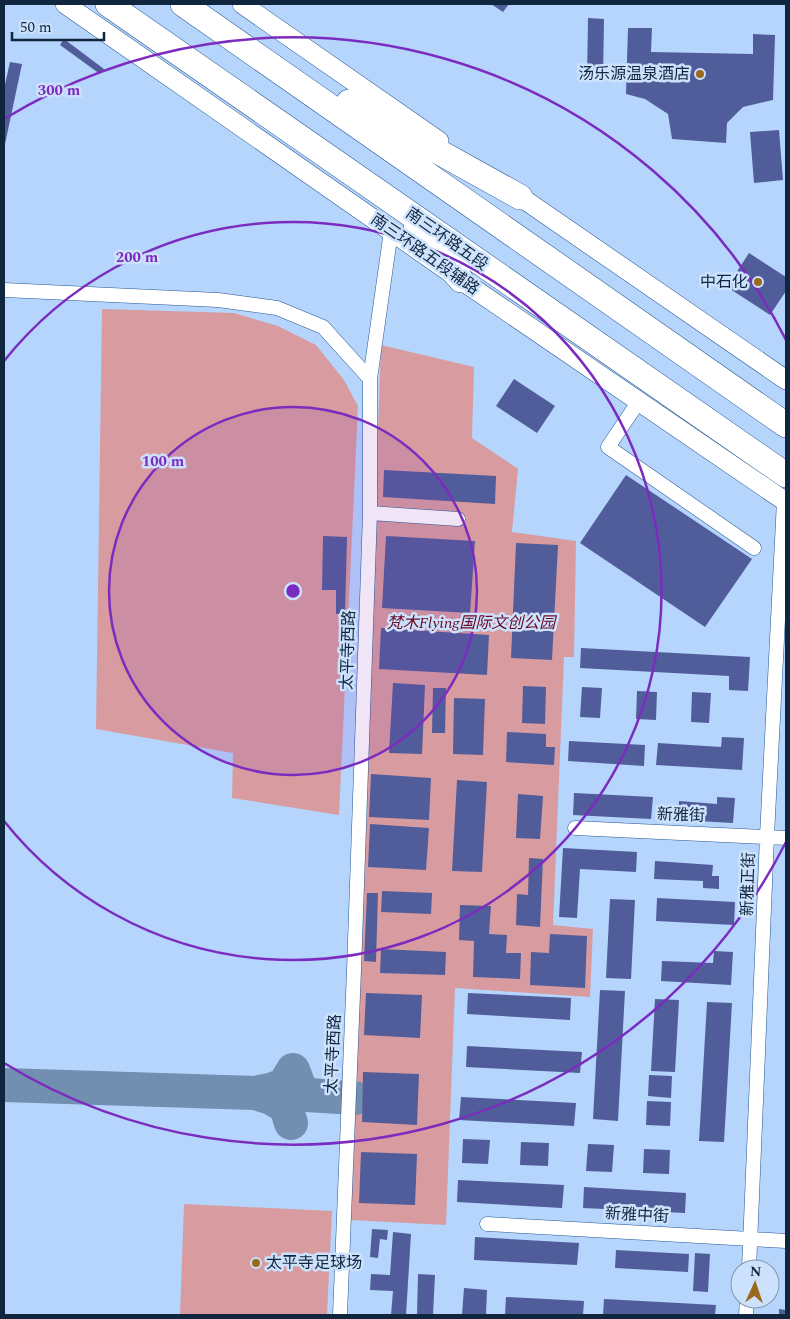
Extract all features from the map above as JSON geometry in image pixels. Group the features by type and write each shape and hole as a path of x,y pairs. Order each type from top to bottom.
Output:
{"highway":[{"name":"南三环路五段","path":"108,4 786,476"},
{"path":"183,4 786,425"},
{"path":"234,39 520,196"},
{"path":"390,199 461,280"}],"main road":[{"name":"南三环路五段辅路","path":"66,4 461,280 785,502"},
{"path":"242,4 786,380"}],"street":[{"name":"太平寺西路","path":"340,1315 370,513 370,378 391,231"},
{"path":"4,290 218,300 277,308 322,327 370,378"},
{"path":"639,401 608,447 754,548"},
{"name":"新雅正街","path":"749,1259 767,836 785,502"},
{"path":"370,513 458,519"},
{"name":"新雅街","path":"575,828 786,838"},
{"name":"新雅中街","path":"487,1224 786,1241"}],"green space":[{"path":"102,309 234,313 278,326 316,345 344,380 358,406 339,815 232,798 233,753 96,729"},
{"name":"梵木Flying国际文创公园","path":"381,345 474,367 472,438 518,469 512,532 576,541 574,657 564,657 553,925 593,929 590,997 455,988 446,1225 351,1220"},
{"name":"太平寺足球场","path":"184,1204 332,1211 327,1315 180,1315"}],"building":[{"path":"491,4 509,4 503,12"},
{"path":"588,18 604,19 603,78 587,78"},
{"name":"汤乐源温泉酒店","path":"628,28 652,28 651,52 753,54 753,34 775,35 773,100 743,107 727,123 726,143 672,139 668,114 645,99 626,94"},
{"path":"64,39 104,69 100,74 60,45"},
{"path":"10,62 22,64 5,144 4,89"},
{"path":"779,130 783,180 754,183 750,132"},
{"name":"中石化","path":"749,253 786,277 786,291 770,315 727,287"},
{"path":"514,379 555,406 537,433 496,406"},
{"path":"384,470 496,476 495,504 383,497"},
{"path":"626,475 752,559 705,627 580,543"},
{"path":"323,536 347,537 345,614 336,614 336,590 322,590"},
{"path":"386,536 475,541 470,613 382,608"},
{"path":"516,543 558,545 552,660 511,658"},
{"path":"381,628 489,635 487,675 379,669"},
{"path":"581,648 750,657 748,691 729,690 729,676 580,668"},
{"path":"393,683 425,685 422,754 389,753"},
{"path":"523,686 546,687 545,724 522,723"},
{"path":"582,687 602,688 600,718 580,717"},
{"path":"433,688 446,688 445,733 432,733"},
{"path":"637,691 657,692 656,720 636,719"},
{"path":"692,692 711,693 709,723 691,722"},
{"path":"454,698 485,699 483,755 453,754"},
{"path":"507,732 546,734 546,747 555,747 554,765 506,762"},
{"path":"722,737 744,738 742,770 656,765 658,743 721,747"},
{"path":"569,741 645,745 644,766 568,761"},
{"path":"371,774 431,778 429,820 369,817"},
{"path":"457,780 487,782 482,872 452,871"},
{"path":"574,793 653,797 651,819 573,815"},
{"path":"518,794 543,796 540,839 516,838"},
{"path":"717,797 735,798 733,823 678,820 679,801 717,804"},
{"path":"370,824 429,828 426,870 368,867"},
{"path":"563,848 637,852 636,872 580,869 577,918 559,917"},
{"path":"529,858 543,859 540,927 516,925 517,894 528,895"},
{"path":"655,861 713,865 712,876 719,876 719,889 703,888 703,881 654,879"},
{"path":"382,891 432,893 431,914 381,912"},
{"path":"367,893 378,893 376,962 364,961"},
{"path":"657,898 735,902 734,925 656,921"},
{"path":"610,899 635,900 631,979 606,978"},
{"path":"460,905 491,906 489,934 507,935 506,953 521,953 520,979 473,977 474,941 459,940"},
{"path":"550,934 587,936 585,988 530,985 531,952 549,953"},
{"path":"381,949 446,952 445,975 380,973"},
{"path":"714,951 733,952 731,985 661,981 662,961 713,963"},
{"path":"600,990 625,991 618,1121 593,1119"},
{"path":"366,993 422,995 420,1038 364,1035"},
{"path":"468,993 571,998 570,1020 467,1014"},
{"path":"655,999 679,1000 675,1072 651,1071"},
{"path":"707,1002 732,1003 724,1142 699,1141"},
{"path":"467,1046 582,1052 580,1073 466,1067"},
{"path":"363,1072 419,1074 417,1125 362,1122"},
{"path":"649,1075 672,1076 671,1098 648,1096"},
{"path":"461,1097 576,1103 574,1126 459,1120"},
{"path":"647,1101 671,1102 670,1126 646,1125"},
{"path":"463,1139 490,1140 488,1164 462,1163"},
{"path":"521,1142 549,1143 548,1166 520,1165"},
{"path":"588,1144 614,1145 612,1172 586,1171"},
{"path":"644,1149 670,1150 669,1174 643,1173"},
{"path":"361,1152 417,1154 415,1205 359,1203"},
{"path":"458,1180 564,1185 562,1208 457,1202"},
{"path":"584,1187 686,1193 685,1213 583,1208"},
{"path":"372,1229 388,1230 387,1240 380,1239 378,1258 370,1257"},
{"path":"393,1232 411,1234 406,1315 391,1315 393,1291 370,1290 371,1274 390,1275"},
{"path":"475,1237 579,1243 577,1265 474,1260"},
{"path":"616,1250 689,1254 688,1272 615,1268"},
{"path":"695,1253 710,1254 708,1292 693,1291"},
{"path":"418,1274 435,1275 433,1315 417,1315"},
{"path":"464,1288 487,1290 486,1315 462,1315"},
{"path":"506,1297 584,1301 583,1315 505,1315"},
{"path":"604,1299 716,1305 715,1315 603,1315"},
{"path":"779,1309 786,1310 786,1315 779,1315"}],"taxiway":[{"path":"293,1070 299,1086 307,1095 355,1098"},
{"path":"4,1085 255,1093 284,1085 293,1070"},
{"path":"255,1093 271,1098 286,1107 291,1123"}],"place":[{"name":"汤乐源温泉酒店","path":"700,74"},
{"name":"中石化","path":"758,282"},
{"name":"太平寺足球场","path":"256,1263"}]}
